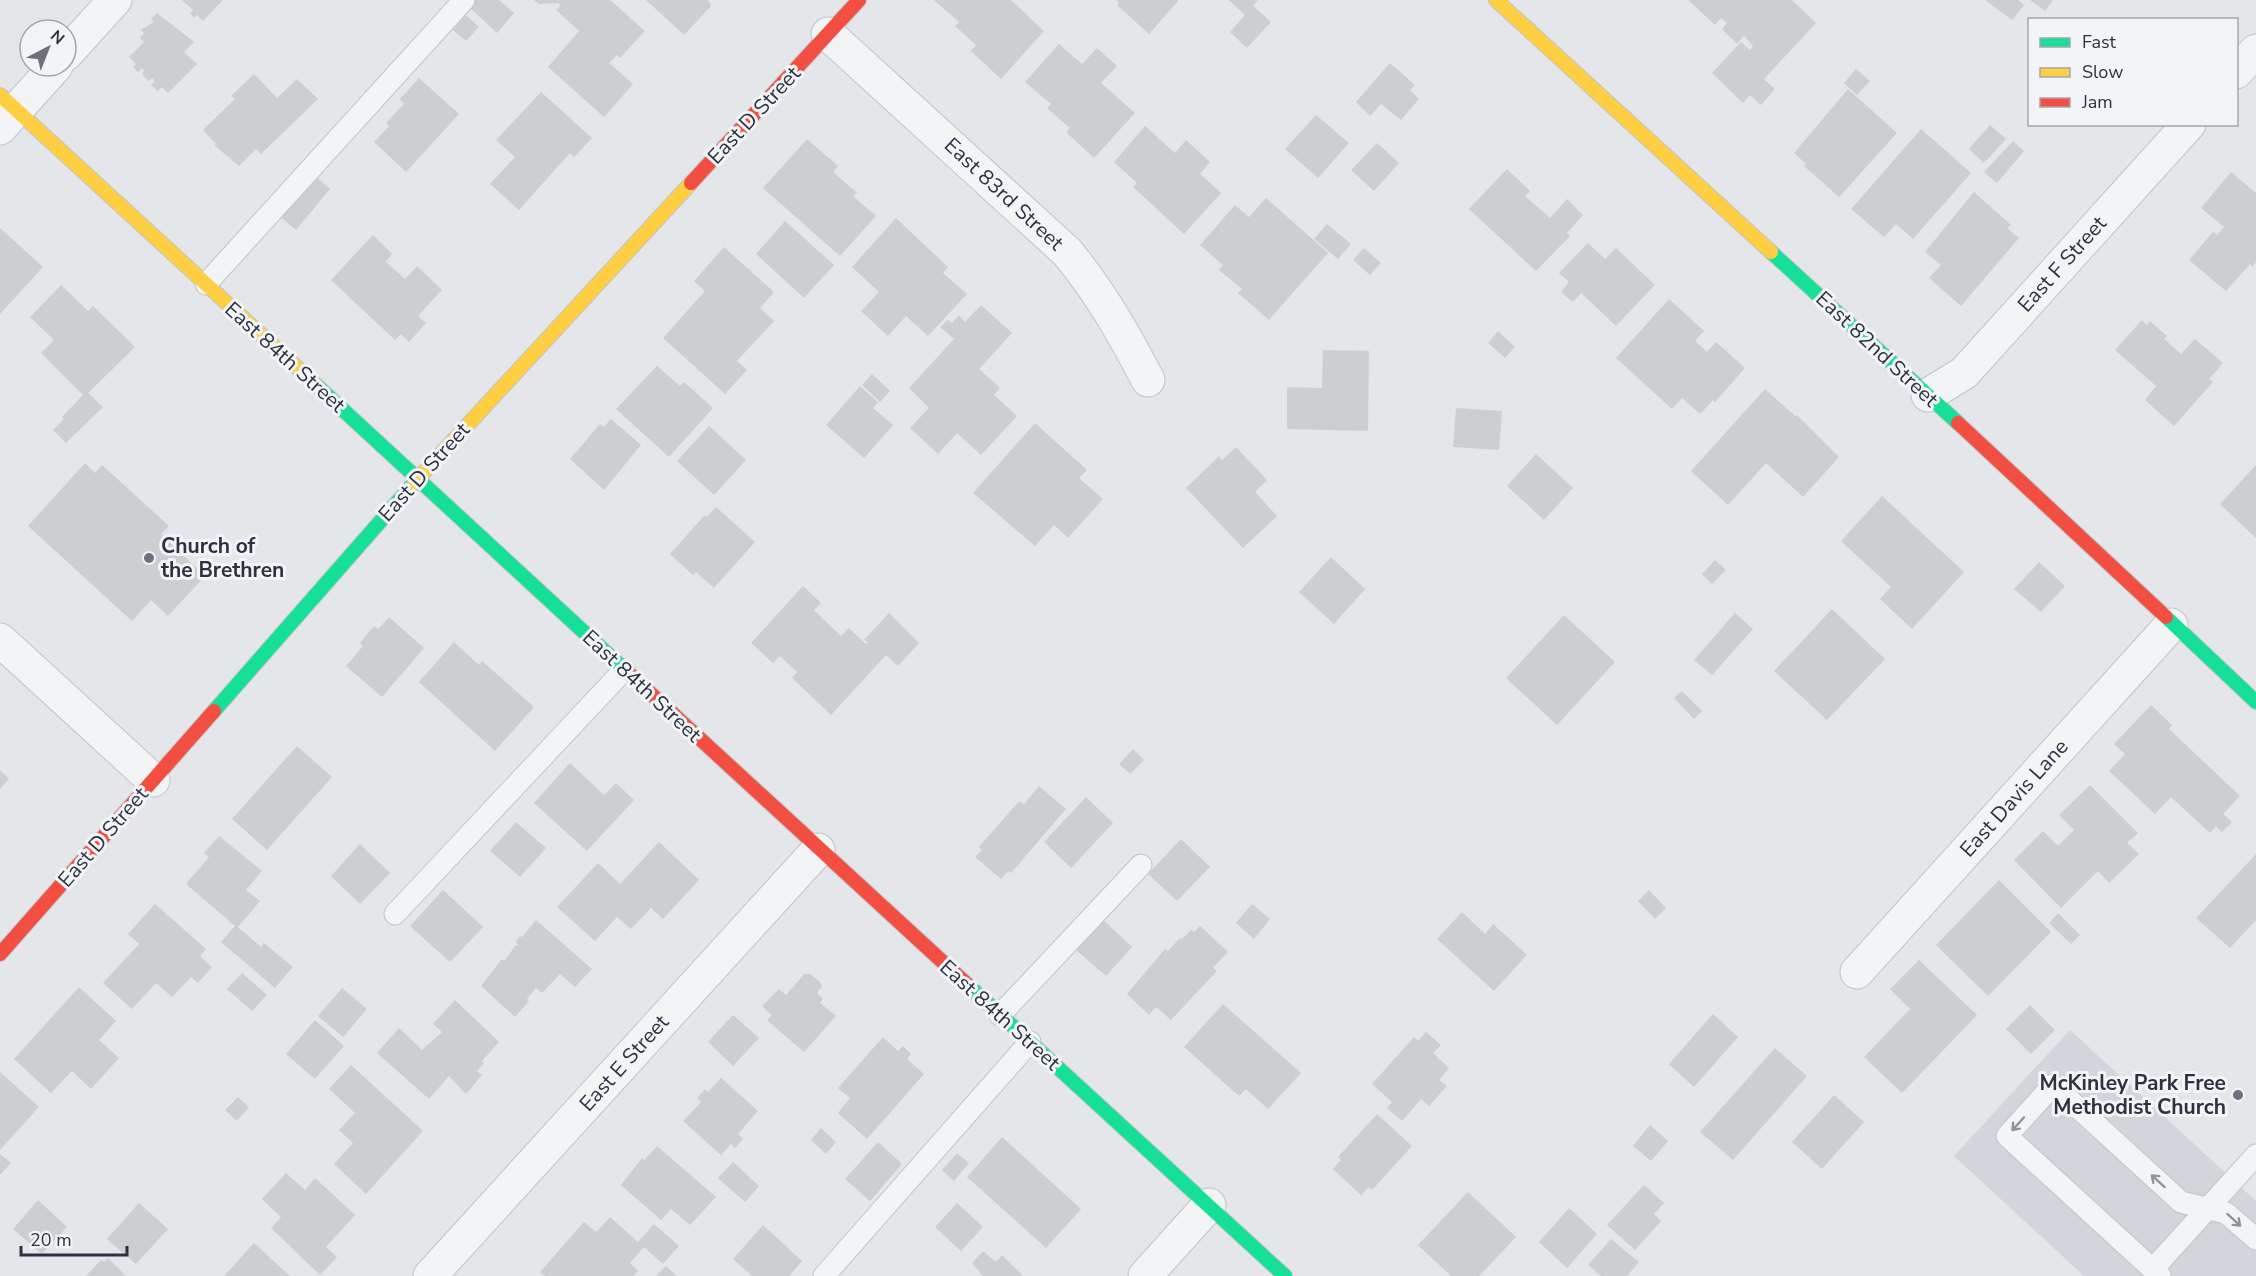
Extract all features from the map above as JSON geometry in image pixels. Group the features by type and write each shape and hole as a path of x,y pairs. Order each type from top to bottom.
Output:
{"street":[{"path":"78,41 115,0"},
{"name":"East D Street","path":"0,954 418,478 859,0"},
{"name":"East 82nd Street","path":"1496,0 1928,395 2171,625 2256,702"},
{"name":"East 83rd Street","path":"828,34 1067,252 1090,279 1118,322 1148,380"},
{"path":"2238,70 2256,51"},
{"path":"5,111 42,78"},
{"name":"East 84th Street","path":"5,111 206,284 818,850 1285,1276"},
{"name":"East F Street","path":"1928,395 1964,373 2187,126"},
{"name":"East Davis Lane","path":"1857,972 2171,625"},
{"path":"0,640 153,780"},
{"name":"East E Street","path":"430,1276 818,850"},
{"path":"1145,1276 1209,1205"}],"lane":[{"path":"206,284 464,0"},
{"path":"395,914 624,670"},
{"path":"1000,1015 1141,865"},
{"path":"824,1276 1030,1042"},
{"path":"2256,1155 2208,1209 2157,1273 2007,1136 2053,1085 2181,1202 2208,1209 2226,1213 2256,1239"}],"shaded area":[{"path":"2070,1030 2256,1201 2256,1276 2084,1276 1954,1156"}],"building":[{"path":"182,0 223,0 203,21 197,15 194,18 190,13 193,10"},
{"path":"474,0 499,0 514,13 497,33 468,6"},
{"path":"534,0 610,0 645,31 620,58 617,55 609,63 633,84 604,117 548,67 579,31 556,10 561,5 558,3 539,4"},
{"path":"646,0 708,0 711,6 684,35"},
{"path":"934,0 1011,0 1044,31 1001,79 971,51 976,45 955,26 959,22"},
{"path":"1116,0 1178,1 1149,34 1117,5 1119,3"},
{"path":"1229,0 1258,0 1253,6 1271,22 1247,48 1230,32 1245,15"},
{"path":"1688,0 1792,0 1816,23 1764,79 1775,89 1761,105 1750,95 1743,103 1712,73 1741,42 1750,50 1753,46 1744,36 1737,44 1722,29 1727,23 1721,18 1715,25"},
{"path":"1985,0 2018,0 2024,5 2012,20"},
{"path":"2030,0 2053,0 2045,11"},
{"path":"157,13 194,42 184,52 197,64 168,93 162,87 158,91 151,85 155,81 152,78 149,81 142,74 144,71 142,68 138,72 133,67 136,64 129,57 144,42 140,38 144,33 141,30 154,22 151,19"},
{"path":"466,15 479,27 466,41 453,30"},
{"path":"1059,44 1082,64 1097,48 1117,66 1101,83 1135,113 1094,158 1066,132 1070,128 1047,108 1051,104 1025,82"},
{"path":"1390,63 1415,85 1410,90 1419,99 1401,120 1381,104 1370,116 1356,102"},
{"path":"1856,69 1870,81 1857,95 1844,83"},
{"path":"254,74 277,98 297,79 318,99 261,154 256,149 239,166 214,145 216,144 203,130 235,99 231,96"},
{"path":"419,78 459,114 406,172 374,142 389,126 386,123 404,104 400,99"},
{"path":"1848,89 1897,133 1839,197 1804,166 1806,164 1794,153"},
{"path":"541,92 592,138 574,157 570,153 519,210 490,184 515,157 496,140"},
{"path":"1316,115 1349,143 1318,178 1285,149"},
{"path":"1990,125 2006,139 1984,163 1969,149"},
{"path":"1145,126 1175,153 1186,140 1210,162 1200,174 1221,193 1184,234 1133,187 1137,183 1114,162"},
{"path":"1921,129 1971,173 1913,239 1896,224 1884,237 1851,209"},
{"path":"807,139 838,166 833,172 857,193 853,196 876,216 840,256 763,188"},
{"path":"2013,141 2024,151 1997,183 1984,172"},
{"path":"1377,143 1399,163 1374,191 1351,170"},
{"path":"1507,169 1530,191 1525,196 1550,218 1567,199 1583,215 1567,233 1570,236 1536,271 1469,209"},
{"path":"2231,172 2256,193 2256,262 2252,267 2250,264 2226,291 2189,260 2213,232 2217,235 2224,227 2201,208"},
{"path":"313,174 330,189 296,230 278,215"},
{"path":"1974,192 2011,225 2007,228 2019,238 1961,306 1929,278 1941,265 1925,252"},
{"path":"1266,198 1328,253 1269,320 1238,293 1242,289 1219,270 1223,265 1200,245 1235,205 1249,217"},
{"path":"896,218 948,267 943,273 967,294 928,336 906,316 888,336 861,311 879,292 852,267"},
{"path":"785,221 834,265 804,298 756,254"},
{"path":"1327,224 1351,244 1338,259 1314,239"},
{"path":"0,228 43,267 0,314"},
{"path":"373,235 392,254 386,262 405,279 417,266 442,290 418,316 426,323 409,342 401,334 395,340 331,280"},
{"path":"1588,243 1605,259 1616,248 1655,285 1616,326 1581,293 1573,302 1561,292 1569,282 1559,273"},
{"path":"724,247 774,292 760,308 774,321 737,361 747,370 725,394 663,338 705,291 694,281"},
{"path":"1364,248 1381,263 1370,275 1353,260"},
{"path":"61,285 88,311 93,306 135,347 88,393 103,407 66,443 53,430 83,395 41,353 54,340 30,317"},
{"path":"1669,299 1704,331 1695,341 1707,352 1716,342 1745,368 1715,402 1713,400 1700,414 1682,398 1672,409 1616,358"},
{"path":"981,305 1012,333 979,369 1000,388 994,395 1017,416 981,455 957,433 938,454 910,428 929,408 909,388 954,339 940,327 948,320 952,323 959,315 965,322"},
{"path":"2142,320 2147,325 2150,321 2167,336 2164,339 2181,354 2195,339 2223,363 2209,379 2213,382 2174,426 2145,400 2156,386 2115,350"},
{"path":"1498,331 1515,347 1505,358 1488,343"},
{"path":"1323,350 1369,351 1368,431 1287,429 1287,387 1322,388"},
{"path":"657,366 680,386 684,382 713,408 669,457 616,409"},
{"path":"872,374 890,391 880,402 862,385"},
{"path":"860,386 878,402 873,408 893,425 864,458 826,425"},
{"path":"1765,389 1795,416 1797,415 1839,457 1803,497 1766,463 1728,505 1691,471"},
{"path":"1456,408 1502,411 1499,450 1453,447"},
{"path":"611,419 641,445 604,490 570,459 600,424 604,427"},
{"path":"1035,423 1087,470 1079,478 1103,499 1068,538 1054,525 1035,546 973,493"},
{"path":"709,426 746,460 714,495 677,461"},
{"path":"1236,447 1267,480 1255,492 1277,516 1243,548 1186,488 1219,456 1222,460"},
{"path":"1536,454 1573,488 1544,520 1507,486"},
{"path":"85,463 95,473 102,465 169,526 161,534 205,576 168,616 151,600 132,621 28,526"},
{"path":"2256,465 2256,538 2220,504"},
{"path":"1882,496 1964,572 1912,629 1880,599 1891,587 1841,541"},
{"path":"716,507 755,542 714,588 696,572 693,575 670,554 705,515 707,517"},
{"path":"1331,557 1365,589 1334,624 1299,592"},
{"path":"1715,560 1726,570 1712,584 1702,574"},
{"path":"2039,562 2065,586 2041,612 2014,589"},
{"path":"803,586 821,603 814,610 841,636 849,628 866,644 868,643 864,640 889,613 919,643 898,666 886,655 831,715 792,678 797,672 780,656 773,663 751,643"},
{"path":"1832,609 1885,659 1827,720 1774,671"},
{"path":"1735,613 1753,629 1712,675 1694,660"},
{"path":"1564,615 1615,662 1557,725 1506,678"},
{"path":"389,617 424,648 382,697 346,666 363,646 360,643 374,626 378,629"},
{"path":"454,642 479,665 482,661 534,707 495,751 419,682"},
{"path":"1682,691 1702,711 1694,719 1674,698"},
{"path":"2151,705 2172,725 2169,729 2240,796 2223,814 2232,822 2222,832 2216,826 2210,833 2171,797 2155,814 2109,771 2125,754 2114,744"},
{"path":"297,746 332,777 267,850 232,819"},
{"path":"1133,749 1144,760 1130,774 1119,764"},
{"path":"570,763 604,795 616,783 634,800 587,851 534,803"},
{"path":"0,770 9,779 0,789"},
{"path":"2090,785 2138,833 2127,843 2139,854 2109,883 2098,871 2061,908 2014,860 2043,831 2058,846 2074,830 2059,815"},
{"path":"1039,786 1066,809 1011,873 1008,871 1001,879 975,857 982,850 979,847 1019,801 1024,804"},
{"path":"1086,797 1113,823 1071,868 1044,842"},
{"path":"516,822 546,848 520,877 490,851"},
{"path":"219,836 262,871 246,890 260,901 238,927 261,947 264,943 293,967 275,988 221,942 235,926 186,884 209,857 204,853"},
{"path":"1181,839 1210,867 1177,901 1148,874"},
{"path":"659,842 699,880 663,919 651,908 631,929 617,917 595,941 557,907 598,863 620,884"},
{"path":"360,844 390,873 360,904 331,876"},
{"path":"2256,854 2256,920 2230,948 2196,918"},
{"path":"1999,880 2051,932 1988,996 1936,945"},
{"path":"443,890 483,927 450,962 410,926"},
{"path":"1649,890 1666,908 1655,919 1638,901"},
{"path":"155,904 206,949 200,956 212,967 198,983 191,977 172,997 156,983 132,1009 103,983 139,944 128,934"},
{"path":"1252,904 1270,919 1254,939 1236,923"},
{"path":"1462,912 1485,934 1493,924 1527,955 1494,991 1437,939"},
{"path":"2058,913 2080,935 2071,944 2049,923"},
{"path":"1101,918 1132,947 1106,976 1074,948"},
{"path":"536,920 592,969 575,987 560,974 542,993 536,988 527,999 529,1001 515,1017 481,986 502,959 504,961 516,945 519,946 516,941"},
{"path":"1200,926 1228,952 1213,968 1217,971 1171,1020 1156,1007 1149,1015 1127,994 1165,949 1168,951 1180,938 1182,939 1191,930 1194,932"},
{"path":"1919,960 1977,1015 1902,1093 1864,1057 1910,1009 1890,989"},
{"path":"242,973 267,995 252,1011 227,989"},
{"path":"804,974 810,974 820,982 822,986 817,993 823,999 820,1003 836,1016 804,1052 767,1020 772,1015 762,1006 779,989 786,995"},
{"path":"79,987 116,1021 99,1040 119,1058 91,1089 72,1071 51,1093 14,1059"},
{"path":"342,988 367,1009 343,1037 318,1016"},
{"path":"455,1000 499,1042 482,1061 484,1063 477,1071 482,1075 466,1094 449,1076 429,1099 377,1053 399,1028 422,1050 442,1032 433,1024"},
{"path":"1223,1004 1301,1073 1268,1109 1246,1089 1239,1096 1184,1047"},
{"path":"2030,1005 2055,1030 2031,1054 2006,1029"},
{"path":"1713,1014 1738,1037 1694,1087 1669,1064"},
{"path":"733,1015 759,1038 733,1066 708,1042"},
{"path":"315,1020 344,1046 315,1079 286,1054"},
{"path":"1426,1032 1441,1045 1433,1053 1449,1068 1439,1080 1447,1086 1429,1106 1421,1099 1402,1121 1387,1108 1392,1102 1372,1084 1414,1037 1418,1041"},
{"path":"883,1037 898,1051 903,1046 911,1054 907,1059 924,1074 867,1139 838,1113 850,1098 838,1088"},
{"path":"1775,1048 1807,1076 1733,1160 1700,1132"},
{"path":"351,1065 423,1131 366,1194 334,1164 353,1143 339,1130 355,1113 329,1089"},
{"path":"0,1072 39,1107 0,1150"},
{"path":"721,1078 758,1111 738,1134 743,1139 735,1148 731,1144 721,1155 683,1121 701,1102 697,1098 705,1089 708,1092"},
{"path":"1834,1095 1864,1122 1822,1169 1792,1142"},
{"path":"238,1097 249,1107 237,1121 225,1110"},
{"path":"1377,1114 1412,1146 1372,1190 1369,1187 1361,1195 1333,1169 1341,1160 1338,1157"},
{"path":"1650,1125 1668,1141 1651,1161 1633,1146"},
{"path":"821,1128 836,1142 826,1154 811,1140"},
{"path":"1002,1137 1081,1209 1046,1248 967,1177"},
{"path":"878,1142 902,1164 870,1201 845,1179"},
{"path":"657,1146 716,1197 690,1225 671,1209 661,1220 621,1185 642,1158 644,1160"},
{"path":"957,1153 969,1163 954,1181 942,1170"},
{"path":"0,1154 11,1163 0,1175"},
{"path":"733,1162 759,1186 745,1202 718,1178"},
{"path":"286,1173 305,1190 315,1178 355,1215 326,1247 337,1257 320,1275 271,1228 281,1217 262,1199"},
{"path":"1644,1185 1664,1203 1654,1214 1661,1221 1635,1250 1607,1225"},
{"path":"1468,1192 1516,1237 1479,1276 1451,1276 1418,1245"},
{"path":"38,1200 67,1227 42,1254 13,1229"},
{"path":"139,1203 168,1229 136,1264 107,1239"},
{"path":"957,1203 983,1227 961,1251 935,1227"},
{"path":"1569,1208 1597,1234 1567,1268 1539,1242"},
{"path":"610,1217 638,1242 654,1224 679,1246 663,1264 644,1247 630,1263 638,1271 633,1276 545,1276 540,1272 584,1222 596,1232"},
{"path":"763,1225 802,1261 789,1276 752,1276 733,1259"},
{"path":"1611,1239 1639,1262 1627,1276 1601,1276 1588,1265"},
{"path":"254,1243 290,1276 224,1276"},
{"path":"983,1251 996,1262 1002,1255 1023,1276 983,1276 972,1263"},
{"path":"108,1258 126,1276 86,1276 101,1260 104,1262"},
{"path":"666,1266 677,1276 656,1276"}],"traffic: fast":[{"path":"1771,252 1958,423"},
{"path":"316,385 624,669"},
{"path":"214,711 414,483"},
{"path":"2166,617 2256,702"},
{"path":"970,987 1285,1276"}],"traffic: slow":[{"path":"1496,0 1771,252"},
{"path":"0,95 316,385"},
{"path":"414,483 691,183"}],"traffic: jam":[{"path":"691,183 859,0"},
{"path":"1958,423 2166,617"},
{"path":"624,669 970,987"},
{"path":"0,954 214,711"}],"place":[{"name":"Church of the Brethren","path":"149,558"},
{"name":"McKinley Park Free Methodist Church","path":"2238,1095"}]}
